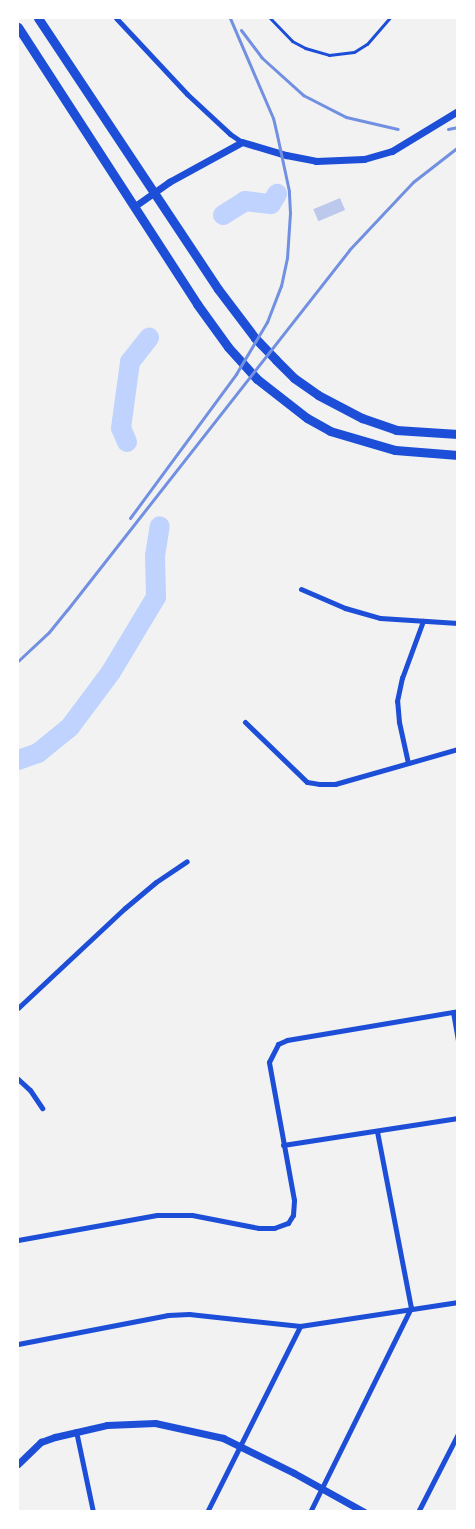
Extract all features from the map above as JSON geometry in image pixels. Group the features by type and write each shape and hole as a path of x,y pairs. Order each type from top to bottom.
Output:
{"main road":[{"path":"38,18 218,288 255,338 294,378 318,395 362,418 396,430 458,434"},
{"path":"18,27 197,304 238,360 279,397 307,418 330,431 395,450 458,455"}],"street":[{"path":"116,18 166,73 209,116 242,142 299,159 331,162 378,156 419,136 458,111"},
{"path":"135,206 154,192 242,142"},
{"path":"301,589 345,608 380,618 458,622"},
{"path":"408,763 399,722 398,701 402,678 423,621"},
{"path":"245,722 307,782 319,784 334,784 458,749"},
{"path":"18,1008 150,887 187,861"},
{"path":"18,1240 157,1215 192,1215 259,1228 282,1226 293,1215 294,1200 269,1062 278,1044 287,1040 455,1012 458,1041"},
{"path":"18,1078 30,1090 42,1108"},
{"path":"283,1145 458,1118"},
{"path":"310,1512 411,1308 376,1131"},
{"path":"18,1344 168,1315 189,1314 300,1326 458,1302"},
{"path":"207,1512 300,1326"},
{"path":"18,1464 41,1442 76,1431 107,1426 155,1423 223,1438 240,1445 323,1488 364,1512"},
{"path":"76,1431 93,1512"},
{"path":"418,1512 458,1434"}],"lane":[{"path":"270,18 292,41 310,50 329,55 354,52 367,44 390,18"}],"building":[{"path":"340,198 345,210 318,221 313,209"}],"waterway":[{"path":"223,215 245,201 271,204 277,194"},
{"path":"127,442 121,428 130,362 149,338"},
{"path":"18,760 38,753 70,727 111,672 156,597 155,556 160,526"}],"railway":[{"path":"130,518 236,374 267,322 281,286 287,258 290,213 289,191 273,118 230,18"},
{"path":"241,30 261,57 303,95 346,117 398,129"},
{"path":"448,129 458,127"},
{"path":"18,661 49,632 67,610 349,250 413,182 458,147"}]}
